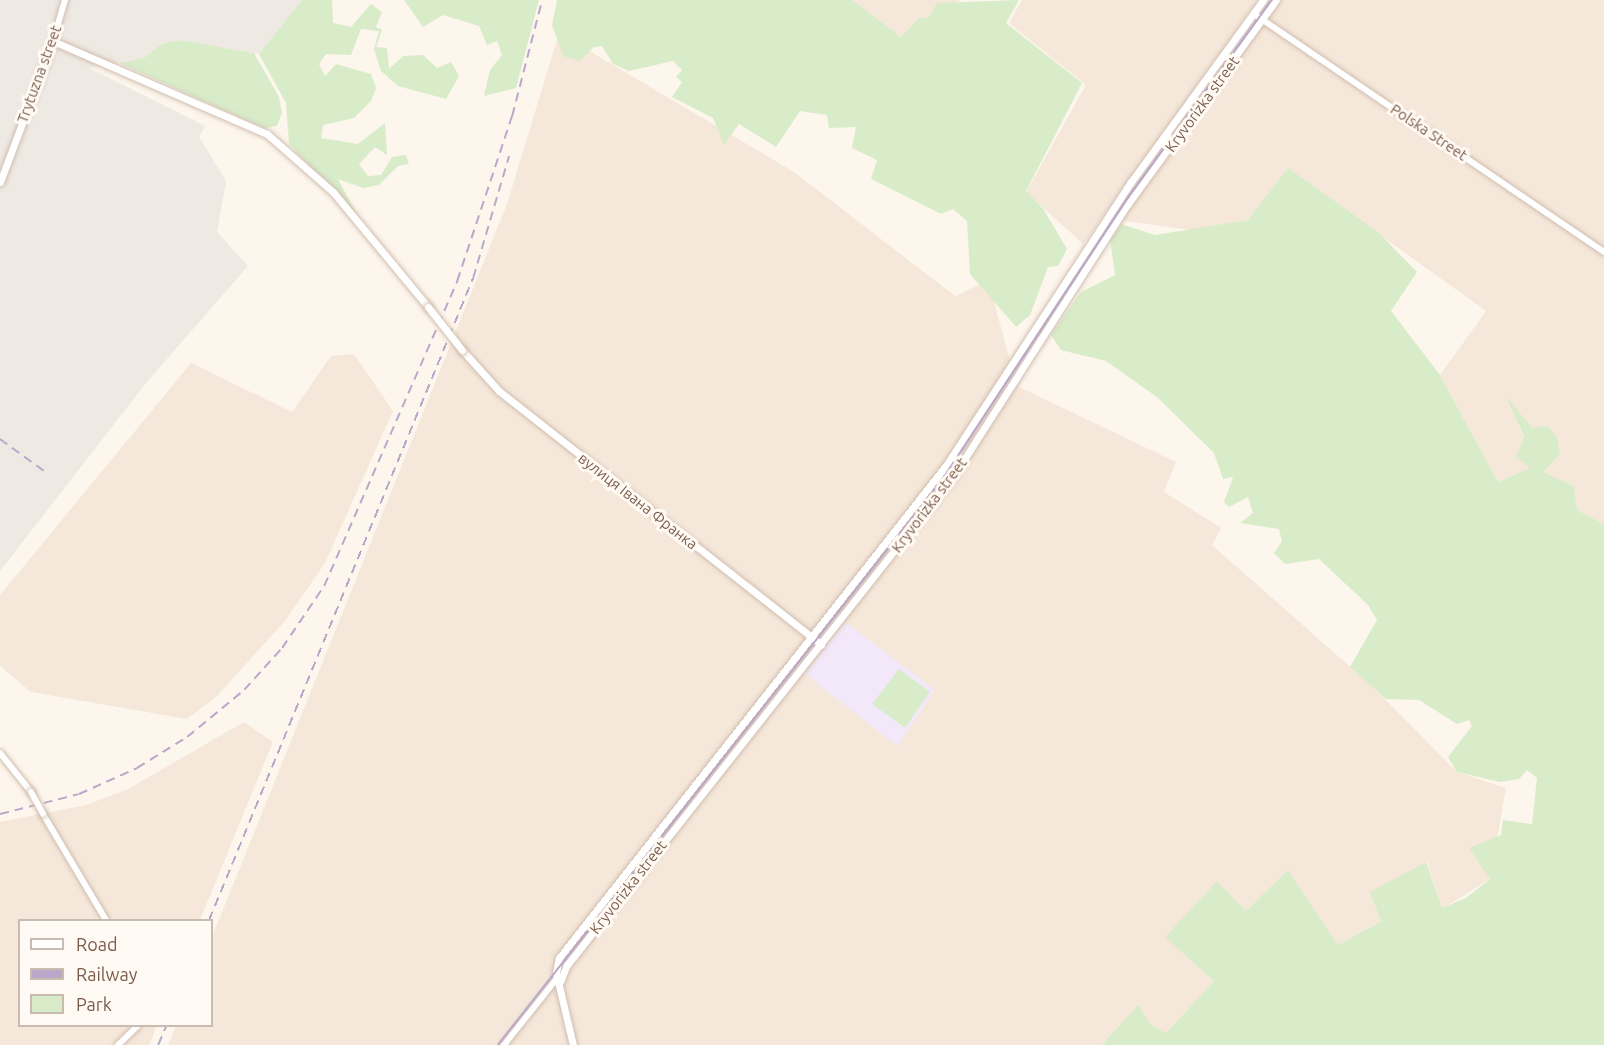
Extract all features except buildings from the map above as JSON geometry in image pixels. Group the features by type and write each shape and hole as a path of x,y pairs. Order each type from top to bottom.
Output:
{"main road":[{"name":"Kryvorizka street","path":"573,1045 560,991 559,958 947,464 1131,182 1263,0"},
{"name":"Kryvorizka street","path":"560,975 956,472 1127,206 1276,0"},
{"name":"Trytuzna street","path":"0,182 53,41"},
{"name":"вулиця Івана Франка","path":"53,41 267,134 333,192 491,385 821,644"}],"street":[{"name":"Trytuzna street","path":"53,41 65,0"},
{"name":"Polska Street","path":"1254,14 1604,252"},
{"path":"0,753 31,792 105,919"},
{"path":"504,1045 560,975"},
{"path":"118,1045 137,1027"}],"shaded area":[{"path":"0,0 302,0 259,54 179,40 161,44 144,58 89,68 205,126 199,137 226,181 217,232 248,266 146,383 0,571"},
{"path":"852,0 960,0 901,37 851,1"},
{"path":"1022,0 1258,0 1083,244 1026,192 1086,85 1009,23"},
{"path":"1279,0 1604,0 1604,524 1577,510 1574,486 1543,472 1532,428 1517,423 1524,438 1519,449 1531,468 1498,482 1440,375 1486,311 1288,169 1248,220 1190,230 1119,220"},
{"path":"559,33 794,172 955,296 988,280 1017,386 1176,462 1164,492 1221,528 1212,545 1372,686 1457,772 1506,788 1490,879 1442,909 1427,862 1382,920 1338,945 1288,871 1246,911 1217,881 1214,981 1166,1033 1150,1024 1138,1006 1102,1045 168,1045 176,1027 213,1027 213,935 507,204"},
{"path":"354,354 393,411 325,563 285,621 215,698 187,719 31,692 0,666 0,595 191,363 292,412 331,356"},
{"path":"845,622 935,690 897,746 805,674"},
{"path":"244,722 273,742 200,919 18,919 18,1027 157,1027 149,1045 0,1045 0,822 86,805 128,789"}],"green space":[{"path":"302,0 332,0 333,23 351,27 371,4 382,12 376,27 382,30 376,47 387,48 389,69 403,56 423,55 437,68 451,62 459,76 446,99 398,86 381,71 374,49 379,31 361,29 351,55 326,54 319,64 325,76 336,64 371,74 376,88 371,101 354,118 323,125 321,138 358,144 385,123 387,155 375,147 359,164 368,176 381,175 392,157 406,155 409,164 398,166 379,185 363,188 338,179 359,218 289,144 286,103 259,54"},
{"path":"404,0 539,0 516,88 484,96 490,70 502,55 497,41 487,45 479,26 443,15 423,27"},
{"path":"557,0 852,0 901,37 919,18 928,18 937,3 1019,0 1006,23 1082,83 1026,191 1042,207 1067,249 1058,266 1048,267 1030,315 1016,327 970,274 967,221 953,209 941,214 871,179 877,160 852,148 856,127 829,128 827,115 800,111 776,147 739,124 724,145 713,118 672,97 682,82 676,77 682,70 673,61 629,71 613,64 602,46 594,47 580,61 563,56 552,25"},
{"path":"179,40 254,53 279,97 282,113 277,126 264,128 119,63 144,58 161,44"},
{"path":"1288,168 1378,232 1417,272 1391,311 1440,375 1498,482 1530,468 1516,457 1524,437 1506,396 1532,428 1548,426 1557,438 1560,454 1543,472 1574,486 1577,510 1604,524 1604,1045 1102,1045 1138,1005 1150,1024 1166,1033 1214,981 1165,937 1217,881 1246,911 1288,870 1338,945 1381,921 1370,892 1426,862 1442,908 1466,898 1490,879 1469,848 1501,835 1503,820 1532,824 1537,778 1527,770 1519,779 1500,782 1457,772 1448,757 1472,726 1469,720 1457,724 1419,700 1386,699 1350,667 1377,620 1368,605 1319,559 1285,564 1274,553 1282,541 1279,529 1240,523 1253,513 1248,497 1229,507 1224,502 1233,477 1223,479 1214,453 1157,397 1106,361 1061,350 1051,335 1081,292 1115,275 1110,240 1121,224 1155,235 1248,220"},
{"path":"899,669 930,692 905,728 872,704"}],"tram line":[{"path":"498,1045 942,480 1128,198 1272,0"}],"railway":[{"path":"0,814 79,794 137,768 187,737 244,690 282,648 324,586 457,281 512,116 542,0"},
{"path":"209,919 473,278 509,156"},
{"path":"0,439 47,473"},
{"path":"158,1045 166,1027"}]}
